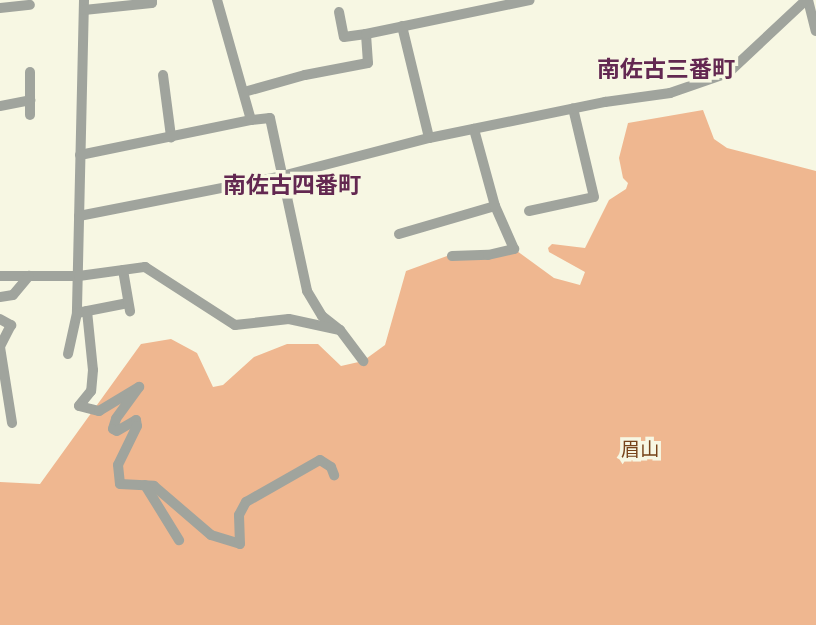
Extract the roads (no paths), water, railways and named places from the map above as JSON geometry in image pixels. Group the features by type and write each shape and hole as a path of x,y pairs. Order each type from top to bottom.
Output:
{"street":[{"path":"152,0 152,3 84,5 79,276 82,312 93,370 91,391 79,407 99,411 139,387 116,419 113,429 117,430 136,419 136,426 118,465 120,484 154,486 211,535 240,544 239,515 246,502 320,460 331,467 334,475"},
{"path":"217,0 251,121"},
{"path":"339,12 344,37 507,2 530,0"},
{"path":"79,216 282,176 429,138 573,108 670,93 728,73 807,0 816,31"},
{"path":"0,8 30,5"},
{"path":"402,26 429,138"},
{"path":"244,92 305,75 368,63 366,34"},
{"path":"30,72 30,116"},
{"path":"163,75 171,137"},
{"path":"0,106 30,100"},
{"path":"529,211 594,197 573,108"},
{"path":"80,155 270,118 307,291 322,316 340,330 363,361"},
{"path":"452,256 488,255 514,249 495,206 474,129"},
{"path":"399,234 495,206"},
{"path":"0,276 79,276 145,267 235,325 289,319 340,330"},
{"path":"82,312 129,307 123,270"},
{"path":"0,297 13,295 29,276"},
{"path":"68,354 82,312"},
{"path":"0,319 11,325 0,347 12,424"},
{"path":"145,485 179,540"}],"district":[{"name":"南佐古三番町","path":"666,69"},
{"name":"南佐古四番町","path":"292,185"}],"park label":[{"name":"眉山","path":"640,450"}]}
